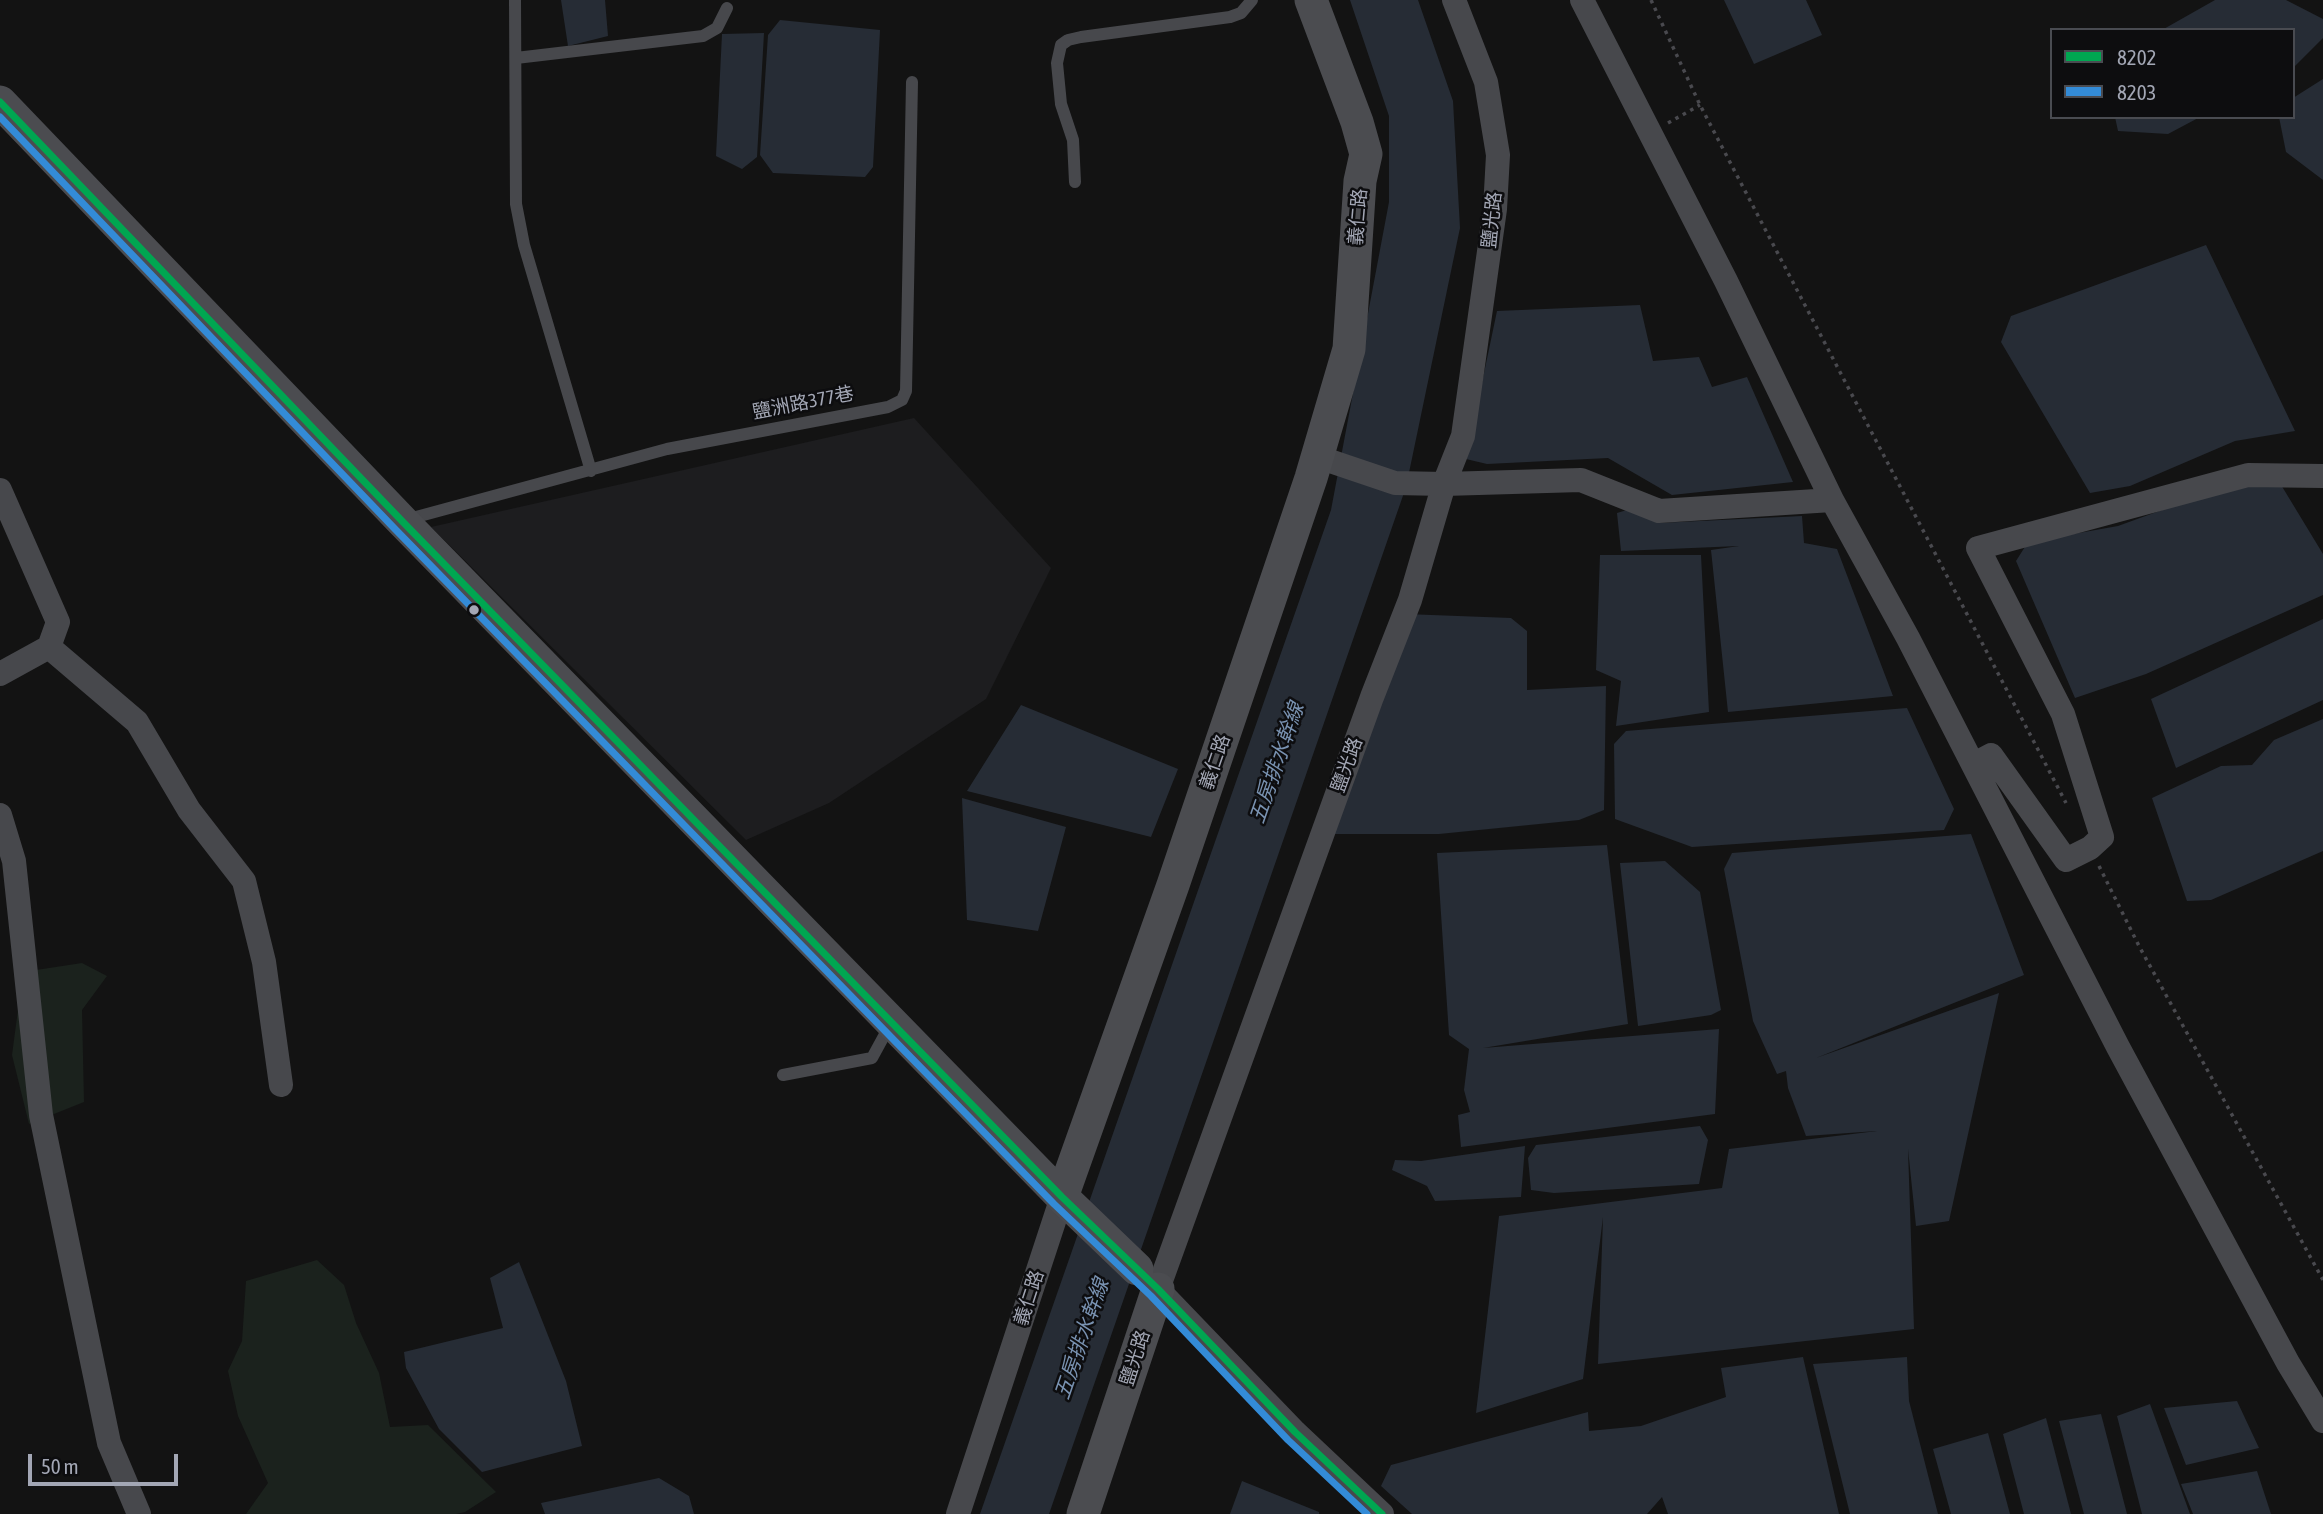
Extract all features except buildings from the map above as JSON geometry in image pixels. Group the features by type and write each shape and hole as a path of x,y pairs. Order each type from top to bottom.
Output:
{"street":[{"name":"義仁路","path":"958,1514 1071,1206 1178,872 1326,460 1349,349 1360,181 1366,154 1357,122 1311,0"},
{"name":"鹽光路","path":"1083,1514 1148,1279 1410,600 1444,484 1463,436 1495,209 1498,155 1486,82 1454,0"},
{"path":"1582,0 1726,281 1832,500 1908,638 2118,1047 2288,1363 2323,1421"},
{"path":"0,102 402,521 1071,1206 1148,1279 1295,1432 1382,1514"},
{"path":"1326,460 1395,483 1581,480 1660,511 1832,500"},
{"path":"1974,765 1991,755 2066,859 2090,848 2102,837 2063,714 1979,548 2248,475 2323,476"},
{"path":"0,490 58,622 49,647 0,674"},
{"path":"49,647 137,722 188,810 244,881 264,962 281,1084"},
{"path":"0,815 14,861 41,1115 109,1443 139,1514"}],"lane":[{"path":"515,0 516,204 524,245 591,471"},
{"path":"1075,182 1073,140 1061,104 1057,63 1061,45 1081,37 1230,18 1241,13 1252,0"},
{"path":"516,58 704,36 717,28 727,8"},
{"name":"鹽洲路377巷","path":"402,521 667,449 888,407 902,400 906,391 912,82"},
{"path":"783,1075 872,1058 892,1022"}],"path":[{"path":"1651,0 1700,105 2070,811"},
{"path":"1650,133 1700,105"},
{"path":"2090,848 2139,946 2323,1280"}],"shaded area":[{"path":"914,418 1051,568 986,699 829,803 746,840 431,527"},
{"path":"82,963 107,976 82,1010 84,1102 29,1124 12,1055 23,972"},
{"path":"317,1260 344,1285 356,1323 379,1373 390,1427 428,1425 496,1492 465,1512 456,1514 246,1514 268,1483 238,1416 228,1371 242,1341 246,1281"}],"water":[{"path":"561,0 605,0 608,36 568,46"},
{"name":"五房排水幹線","path":"1350,0 1418,0 1453,101 1460,228 1406,487 1049,1514 980,1514 1331,510 1389,202 1389,116"},
{"path":"1724,0 1806,0 1822,35 1754,64"},
{"path":"2215,0 2286,0 2323,19 2323,38 2295,66 2295,28 2166,28"},
{"path":"780,20 880,30 873,167 865,177 773,173 760,155 768,35"},
{"path":"764,33 757,157 742,169 716,156 722,34"},
{"path":"2323,79 2323,180 2286,152 2279,119 2295,119 2295,97"},
{"path":"2115,119 2196,119 2168,134 2118,131"},
{"path":"2206,245 2295,431 2235,441 2130,486 2090,493 2001,342 2011,316"},
{"path":"1640,305 1653,361 1699,357 1712,387 1747,377 1793,482 1672,495 1608,458 1487,464 1466,459 1497,311"},
{"path":"2272,470 2323,554 2323,595 2146,674 2075,698 2016,561 2028,542 2118,526"},
{"path":"1630,509 1659,523 1802,516 1804,543 1837,549 1893,696 1728,712 1711,550 1739,546 1621,551 1617,513"},
{"path":"1600,555 1701,555 1709,712 1616,726 1621,681 1596,670"},
{"path":"1405,614 1511,618 1527,631 1527,690 1606,686 1604,810 1579,820 1439,834 1334,834"},
{"path":"2323,619 2323,700 2176,768 2151,699"},
{"path":"1021,705 1178,769 1151,837 967,791"},
{"path":"1907,708 1954,809 1944,830 1692,847 1615,819 1614,744 1626,731"},
{"path":"2323,719 2323,851 2211,900 2187,901 2152,798 2221,766 2252,765 2274,740"},
{"path":"962,798 1066,827 1038,931 967,920"},
{"path":"1971,834 2024,975 1816,1058 1999,993 1949,1221 1916,1226 1908,1149 1914,1329 1598,1364 1603,1217 1583,1379 1476,1413 1499,1216 1722,1188 1729,1149 1877,1131 1806,1136 1788,1088 1786,1071 1777,1074 1753,1021 1724,869 1732,853"},
{"path":"1607,845 1628,1024 1483,1048 1719,1029 1715,1114 1461,1147 1458,1115 1470,1112 1464,1090 1469,1049 1449,1035 1437,853"},
{"path":"1665,861 1700,892 1721,1010 1711,1015 1638,1026 1620,863"},
{"path":"1700,1126 1708,1140 1699,1184 1554,1193 1531,1190 1528,1158 1536,1145"},
{"path":"1525,1146 1521,1197 1435,1201 1427,1186 1392,1170 1395,1160 1421,1161"},
{"path":"519,1262 566,1381 582,1446 482,1472 439,1429 406,1368 404,1352 503,1328 490,1278"},
{"path":"1803,1357 1839,1514 1668,1514 1662,1497 1647,1514 1412,1514 1381,1486 1391,1465 1588,1412 1589,1431 1641,1426 1726,1397 1721,1368"},
{"path":"1907,1357 1909,1401 1938,1514 1850,1514 1813,1364"},
{"path":"2237,1401 2259,1448 2186,1465 2164,1408"},
{"path":"2150,1404 2190,1514 2142,1514 2117,1416"},
{"path":"2101,1414 2127,1514 2084,1514 2059,1421"},
{"path":"2046,1418 2071,1514 2024,1514 2003,1434"},
{"path":"1988,1433 2010,1514 1951,1514 1933,1449"},
{"path":"2257,1471 2271,1514 2193,1514 2181,1484"},
{"path":"659,1478 689,1496 694,1514 545,1514 541,1503"},
{"path":"1242,1481 1319,1512 1319,1514 1230,1514"}],"transit line":[{"name":"8202","path":"0,102 402,521 1062,1197 1158,1289 1295,1432 1382,1514"},
{"name":"8203","path":"0,117 394,528 1054,1204 1151,1296 1288,1440 1367,1514"}]}
